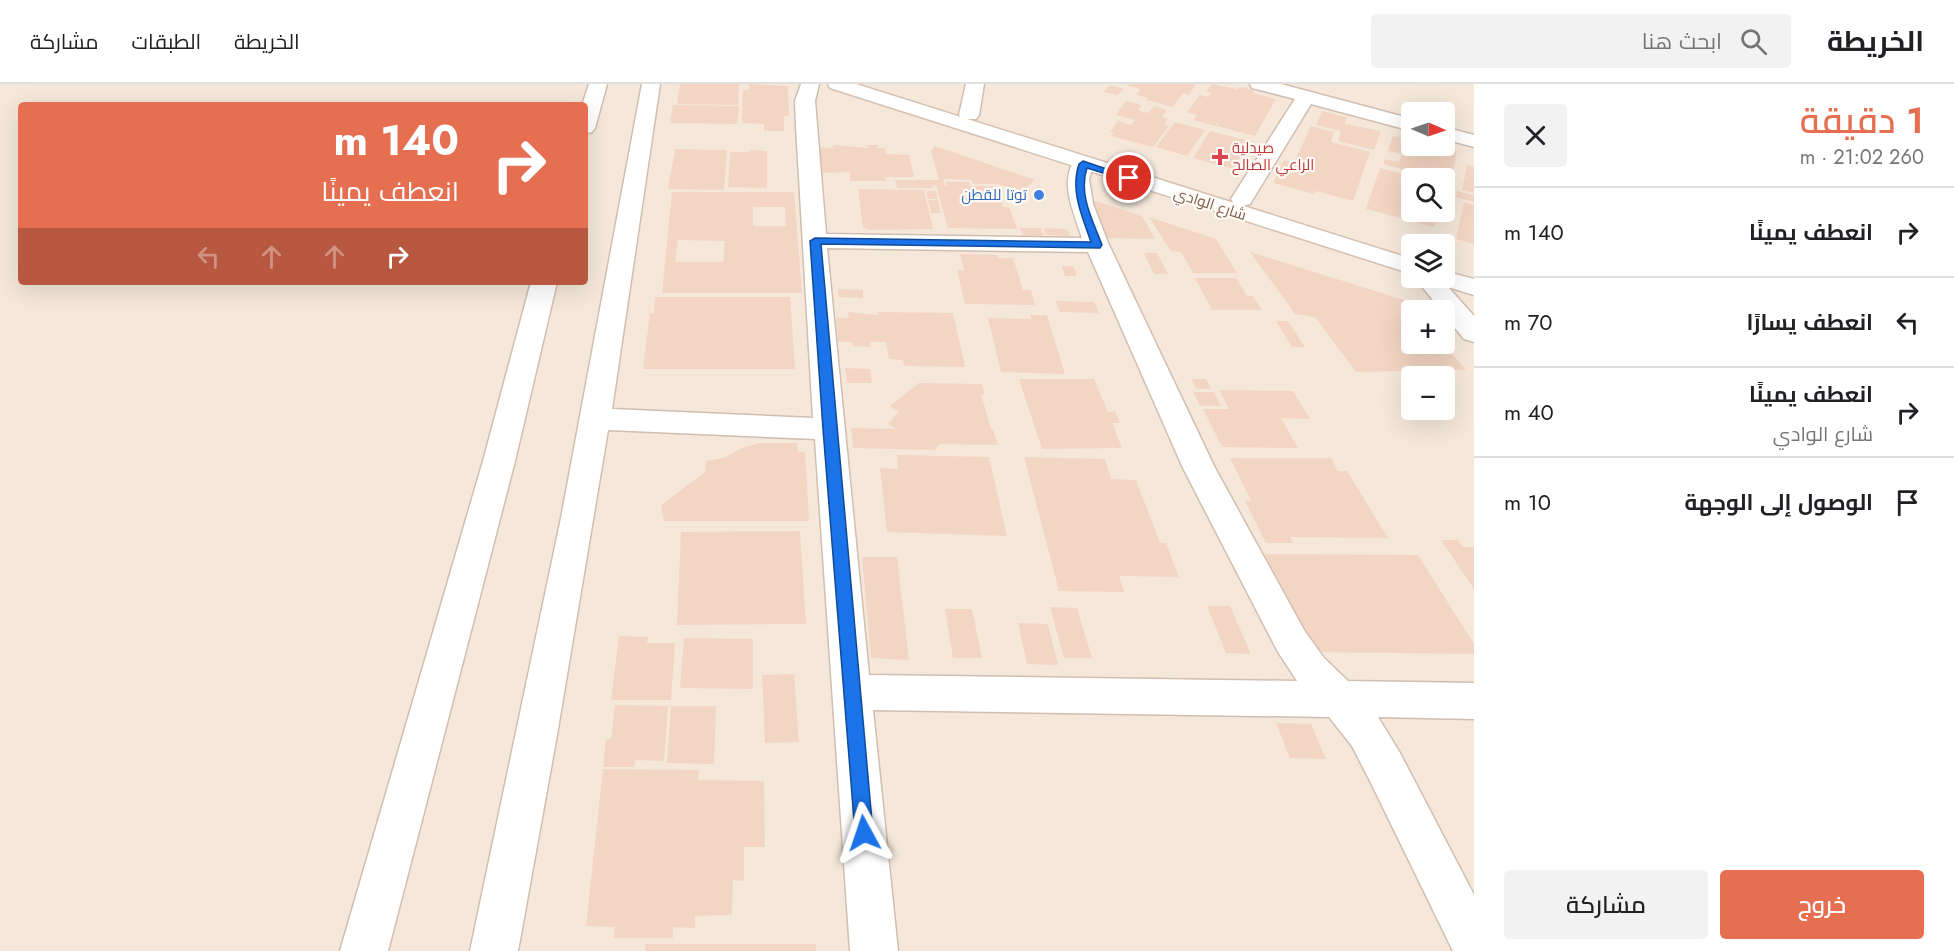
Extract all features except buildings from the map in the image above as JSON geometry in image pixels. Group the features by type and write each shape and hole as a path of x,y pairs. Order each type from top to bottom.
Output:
{"street":[{"path":"588,118 598,84"},
{"path":"494,951 541,720 596,419 630,224 651,84"},
{"path":"810,84 806,109 815,241 874,951"},
{"name":"شارع الوادي","path":"837,84 1401,264"},
{"name":"شارع الوادي","path":"869,84 1401,250"},
{"path":"969,114 975,84"},
{"path":"1259,84 1401,122"},
{"path":"1340,84 1368,113"},
{"path":"1242,199 1306,97"},
{"path":"1455,136 1474,141"},
{"path":"1083,164 1078,179 1082,204 1097,245 1199,468 1291,641 1311,670 1339,699 1366,733 1474,943"},
{"path":"815,241 1097,245"},
{"path":"1455,267 1474,273"},
{"path":"1455,281 1474,287"},
{"path":"364,951 499,461 543,285"},
{"path":"1436,288 1474,333"},
{"path":"596,419 829,429"},
{"path":"851,692 1474,701"}],"shaded area":[{"path":"0,84 1474,84 1474,951 0,951"}],"place":[{"name":"صيدلية الراعي الصالح","path":"1220,157"},
{"name":"توتا للقطن","path":"1039,195"}],"route":[{"path":"864,833 815,241 1097,245 1082,204 1078,179 1083,164 1129,178"}]}
